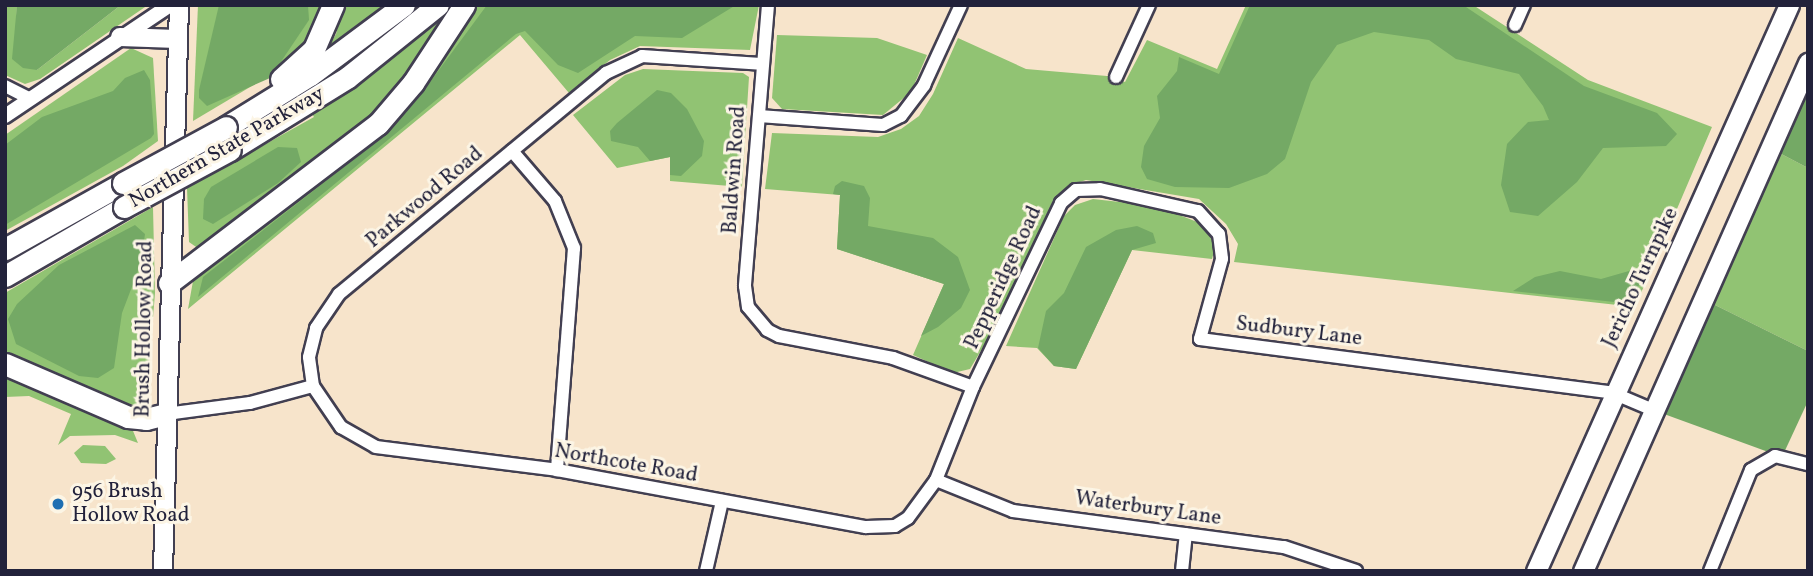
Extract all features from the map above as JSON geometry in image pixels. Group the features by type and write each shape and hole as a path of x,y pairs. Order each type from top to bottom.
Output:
{"highway":[{"path":"226,127 306,58 324,31 333,5"},
{"name":"Northern State Parkway","path":"7,248 226,127 310,75 404,5"},
{"name":"Northern State Parkway","path":"5,276 230,150 348,76 439,5"},
{"path":"169,284 378,124 413,83 464,5"},
{"path":"5,364 134,419 166,414"}],"main road":[{"name":"Brush Hollow Road","path":"163,571 169,284 179,5"},
{"name":"Jericho Turnpike","path":"1536,571 1789,5"},
{"path":"120,37 177,39"},
{"path":"1583,571 1808,63"}],"street":[{"path":"5,116 170,5"},
{"name":"Baldwin Road","path":"768,5 761,64 760,116 745,286 748,307 767,330 779,336 893,358 973,387"},
{"path":"760,116 883,125 901,116 925,85 961,5"},
{"path":"1116,77 1149,5"},
{"path":"1515,26 1524,5"},
{"name":"Parkwood Road","path":"313,386 309,357 316,328 339,294 606,73 631,59 664,55 761,64"},
{"path":"5,86 31,99"},
{"path":"512,151 555,201 573,248 557,470"},
{"name":"Sudbury Lane","path":"1076,190 1100,189 1171,202 1210,220 1219,234 1222,259 1199,339 1614,393 1653,410"},
{"name":"Pepperidge Road","path":"936,480 973,387 1046,230 1061,203 1076,190"},
{"path":"166,414 250,403 313,386"},
{"name":"Northcote Road","path":"313,386 341,427 376,447 557,470 884,528 908,518 936,480"},
{"path":"1710,571 1751,470 1775,456 1808,464"},
{"name":"Waterbury Lane","path":"936,480 1013,511 1284,547 1356,571"},
{"path":"706,571 722,501"},
{"path":"1182,571 1186,534"}],"green space":[{"path":"5,5 17,5 16,28 37,70 121,5 148,5 40,79 25,84 5,75"},
{"path":"17,5 121,5 37,70 23,68 12,59"},
{"path":"198,5 325,5 302,56 193,121"},
{"path":"219,5 308,5 309,20 270,78 207,106 199,98 199,90"},
{"path":"343,5 393,5 320,60 336,34"},
{"path":"475,5 759,5 750,50 640,46 610,60 569,93 520,35 188,309 193,281 214,260 364,149 400,117"},
{"path":"487,5 736,5 682,38 635,36 578,73 558,65 525,31 516,34 198,297 203,277 385,135 416,101"},
{"path":"1246,5 1473,5 1588,80 1712,127 1635,307 1234,262 1238,244 1226,224 1199,199 1086,180 1071,185 1054,199 989,337 970,369 953,373 913,355 944,284 837,249 840,195 765,189 772,133 878,137 901,129 919,116 933,94 958,38 1026,69 1107,76 1125,82 1147,40 1217,69"},
{"path":"1250,5 1463,5 1584,86 1657,113 1677,134 1666,146 1603,148 1577,182 1538,216 1510,212 1501,185 1507,144 1528,122 1549,120 1543,106 1519,74 1456,59 1429,40 1374,32 1337,45 1311,82 1285,159 1267,174 1229,188 1175,187 1147,179 1141,167 1144,146 1160,118 1157,96 1177,71 1179,57 1219,74"},
{"path":"455,6 383,109 199,249 189,242 187,188 314,117 312,114 362,81"},
{"path":"777,35 877,38 927,55 911,92 883,115 782,109 772,98"},
{"path":"131,48 153,58 158,141 123,166 5,231 5,135"},
{"path":"1808,63 1808,168 1770,148"},
{"path":"643,69 743,73 749,77 742,187 670,181 670,157 617,168 573,115 625,75"},
{"path":"144,70 150,80 154,134 151,138 5,225 5,145 42,117 113,91 125,78"},
{"path":"657,90 671,93 687,109 704,141 702,156 681,176 670,175 670,157 650,161 638,147 611,141 610,131 617,123"},
{"path":"278,147 297,148 301,162 278,183 213,224 203,219 204,199 211,187"},
{"path":"1770,148 1808,168 1808,351 1703,299"},
{"path":"842,181 864,186 870,198 868,226 933,238 958,257 970,290 961,308 938,327 921,336 944,284 837,249 840,195 833,194 835,186"},
{"path":"1093,199 1156,206 1205,225 1215,248 1212,259 1132,250 1076,369 1054,366 1037,348 1006,346 1064,216 1075,205"},
{"path":"153,207 155,293 146,405 138,405 136,411 5,357 5,293"},
{"path":"135,225 145,234 141,263 122,313 114,368 98,378 79,376 16,344 8,319 17,304 59,265"},
{"path":"1137,226 1153,233 1156,243 1132,250 1076,369 1054,366 1038,348 1046,311 1064,293 1086,247 1116,230"},
{"path":"1636,269 1642,275 1633,304 1513,291 1535,277 1560,271 1601,279"},
{"path":"1703,299 1808,351 1808,401 1782,457 1653,410"},
{"path":"5,373 131,426 138,443 115,435 70,436 58,445 71,414 29,396 5,397"},
{"path":"83,445 105,446 116,459 106,464 81,463 74,453"}],"place":[{"name":"956 Brush Hollow Road","path":"58,504"}]}
